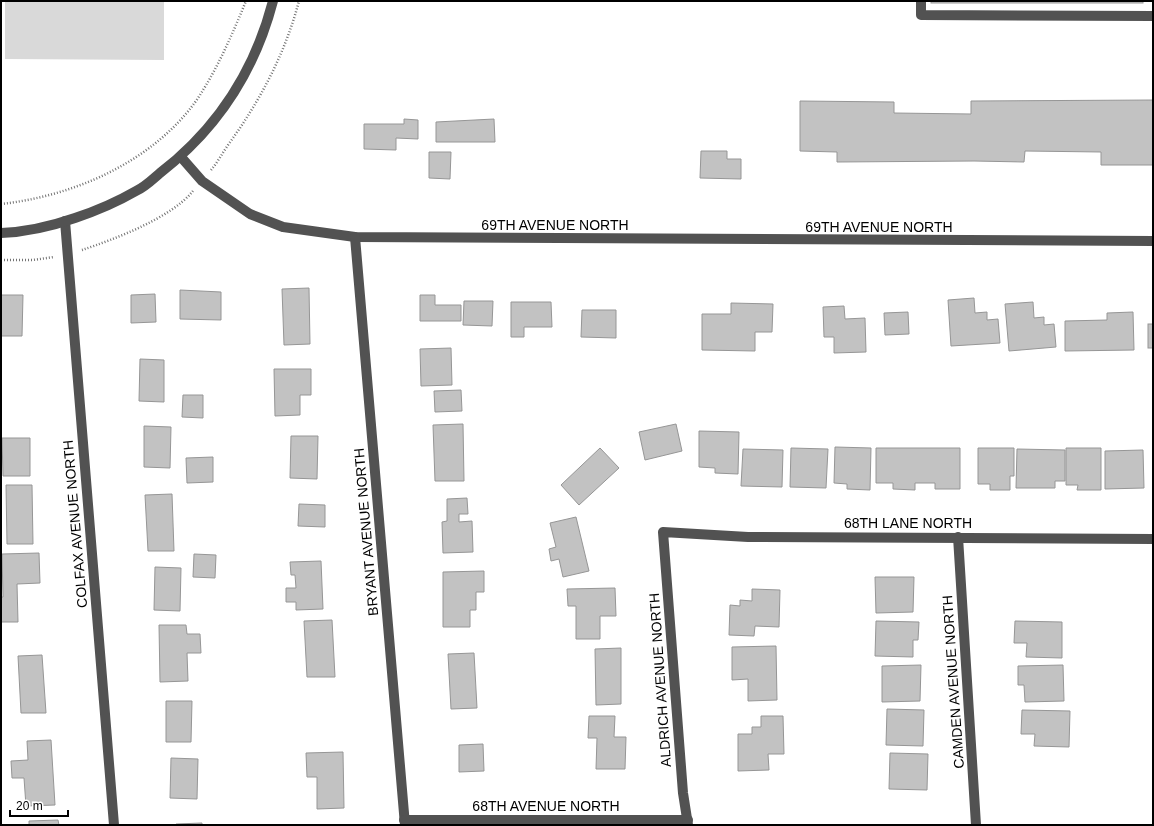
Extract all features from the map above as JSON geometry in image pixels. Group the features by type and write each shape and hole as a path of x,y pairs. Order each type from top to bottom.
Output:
{"street":[{"path":"1,233 44,227 97,210 138,191 181,157 215,121 244,77 260,41 273,1"},
{"path":"921,1 921,15 1153,16"},
{"name":"69TH AVENUE NORTH","path":"181,157 202,181 250,214 283,227 355,237 1153,241"},
{"name":"COLFAX AVENUE NORTH","path":"65,221 114,825"},
{"name":"BRYANT AVENUE NORTH","path":"355,237 404,822"},
{"name":"68TH LANE NORTH","path":"663,532 748,537 1153,539"},
{"name":"ALDRICH AVENUE NORTH","path":"663,532 683,793 688,822"},
{"name":"CAMDEN AVENUE NORTH","path":"958,537 976,825"},
{"name":"68TH AVENUE NORTH","path":"404,822 688,822"}],"path":[{"path":"1,204 56,195 105,175 153,145 180,120 196,100 229,45 246,1"}],"shaded area":[{"path":"5,1 164,1 164,60 5,59"}],"building":[{"path":"931,1 1143,1 1143,3 931,3"},
{"path":"1153,100 1153,165 1101,165 1101,152 1025,151 1024,162 837,162 837,152 800,151 800,101 894,102 894,113 971,114 971,101"},
{"path":"404,119 418,120 418,139 396,138 396,150 364,149 364,124 404,124"},
{"path":"494,119 495,142 436,142 436,122"},
{"path":"701,151 727,151 727,159 741,159 741,179 700,178"},
{"path":"429,152 451,152 450,179 429,178"},
{"path":"309,288 310,344 284,345 282,289"},
{"path":"180,290 221,292 221,320 180,319"},
{"path":"155,294 156,322 131,323 131,295"},
{"path":"1,295 23,295 22,336 1,336"},
{"path":"420,295 435,295 435,305 461,305 461,321 420,321"},
{"path":"974,298 975,313 987,312 987,320 998,319 1000,343 951,346 948,300"},
{"path":"464,301 493,301 492,326 463,325"},
{"path":"511,302 551,302 552,327 524,327 524,337 511,337"},
{"path":"1033,302 1034,318 1044,317 1044,325 1054,324 1056,347 1009,351 1005,304"},
{"path":"731,303 773,304 772,332 755,332 755,351 702,350 702,314 731,314"},
{"path":"844,306 845,319 865,318 866,352 834,353 834,337 824,337 823,307"},
{"path":"582,310 616,310 616,338 581,337"},
{"path":"908,312 909,334 885,335 884,313"},
{"path":"1133,312 1134,350 1065,351 1065,321 1107,320 1107,313"},
{"path":"1148,324 1153,324 1153,348 1148,348"},
{"path":"451,348 452,385 421,386 420,349"},
{"path":"140,359 164,360 164,402 139,401"},
{"path":"274,369 311,369 311,395 300,395 300,415 275,416"},
{"path":"461,390 462,411 435,412 434,391"},
{"path":"183,395 203,395 203,418 182,417"},
{"path":"463,424 464,481 435,481 433,425"},
{"path":"676,424 682,451 645,460 639,432"},
{"path":"144,426 171,427 170,468 144,467"},
{"path":"699,431 739,432 738,474 715,473 715,468 699,467"},
{"path":"291,436 318,436 317,479 290,478"},
{"path":"2,438 30,438 30,476 3,476"},
{"path":"835,447 871,448 870,490 847,489 847,484 834,483"},
{"path":"600,448 619,468 579,505 561,485"},
{"path":"791,448 828,449 826,488 790,487"},
{"path":"876,448 960,448 960,489 935,489 935,483 915,483 915,490 893,489 893,483 876,483"},
{"path":"978,448 1014,448 1014,476 1010,476 1010,490 990,490 990,484 978,484"},
{"path":"1066,448 1101,448 1101,490 1077,490 1078,485 1066,485"},
{"path":"743,449 783,450 782,487 741,486"},
{"path":"1017,449 1065,450 1065,481 1055,481 1055,488 1016,488"},
{"path":"1143,450 1144,488 1105,489 1105,451"},
{"path":"213,457 213,482 187,483 186,458"},
{"path":"6,485 32,485 33,544 7,544"},
{"path":"172,494 174,551 148,551 145,495"},
{"path":"467,498 468,514 459,514 459,522 472,521 473,552 443,553 442,522 447,521 447,499"},
{"path":"299,504 325,505 325,527 298,526"},
{"path":"576,517 589,571 563,577 559,559 551,561 549,549 556,547 550,523"},
{"path":"39,553 40,583 17,584 18,622 1,622 1,597 3,597 2,554"},
{"path":"194,554 216,555 215,578 193,577"},
{"path":"321,561 323,609 296,610 296,602 286,602 286,588 296,588 295,575 291,575 290,562"},
{"path":"155,567 181,568 180,611 154,610"},
{"path":"484,571 484,592 476,592 476,610 470,610 470,627 443,627 443,572"},
{"path":"875,577 914,577 913,612 876,613"},
{"path":"615,588 616,616 600,616 600,639 576,639 576,606 568,606 567,589"},
{"path":"752,589 780,590 779,627 755,626 754,636 729,635 730,605 740,606 740,600 752,601"},
{"path":"332,620 335,677 307,677 304,621"},
{"path":"876,621 919,622 918,640 913,640 913,657 875,656"},
{"path":"1015,621 1062,622 1062,658 1026,657 1027,643 1014,643"},
{"path":"159,625 186,625 187,634 200,634 201,653 187,653 188,681 160,682"},
{"path":"776,646 777,700 748,701 748,679 732,680 732,647"},
{"path":"621,648 621,704 596,705 595,649"},
{"path":"474,653 477,708 451,709 448,654"},
{"path":"42,655 46,713 21,713 18,656"},
{"path":"921,665 920,701 882,702 882,666"},
{"path":"1063,665 1064,701 1025,702 1024,685 1018,685 1018,666"},
{"path":"166,701 192,701 191,742 166,742"},
{"path":"887,709 924,710 923,746 886,745"},
{"path":"1022,710 1070,711 1069,747 1034,746 1035,734 1021,734"},
{"path":"589,716 615,716 614,737 626,737 625,769 596,769 597,738 588,738"},
{"path":"761,716 783,716 784,754 768,754 769,770 738,771 738,734 752,734 752,727 761,727"},
{"path":"51,740 55,805 26,806 24,778 12,778 11,761 28,760 27,741"},
{"path":"483,744 484,771 459,772 459,745"},
{"path":"343,752 344,808 317,809 317,777 307,777 306,753"},
{"path":"890,753 928,754 927,790 889,789"},
{"path":"171,758 198,759 197,799 170,798"},
{"path":"58,820 59,825 29,825 29,821"},
{"path":"202,823 202,825 176,825 176,824"}]}
